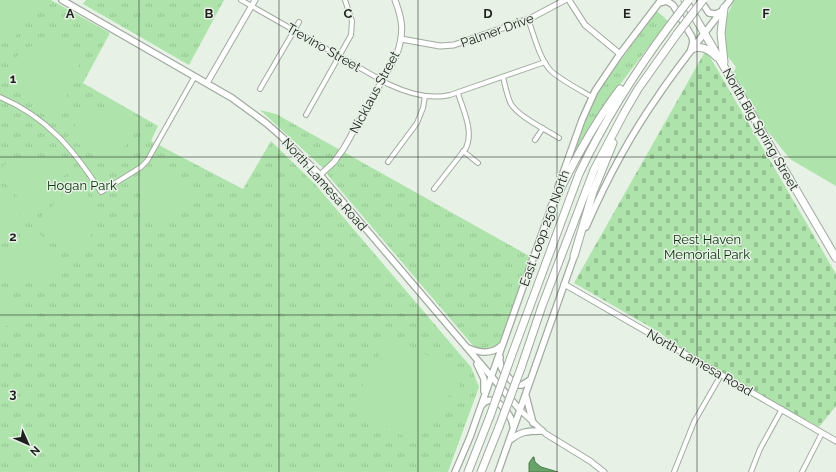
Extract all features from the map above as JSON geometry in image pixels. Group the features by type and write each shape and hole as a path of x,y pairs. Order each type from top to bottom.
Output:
{"highway":[{"name":"North Big Spring Street","path":"685,0 836,258"},
{"path":"551,208 596,123 614,97 689,0"},
{"path":"481,472 594,170 624,113 654,66 703,0"},
{"path":"722,10 721,33 725,68"},
{"path":"691,50 698,47 704,48 721,60"},
{"path":"468,472 582,168 614,107 649,53"},
{"path":"574,256 587,209 608,154 626,116 654,66"}],"main road":[{"name":"North Lamesa Road","path":"62,0 232,98 282,137 320,175 520,410"},
{"path":"700,0 708,12 713,14 722,10"},
{"path":"498,472 574,256 594,206 618,160 658,95 730,0"},
{"path":"660,2 667,1 673,5 692,37 693,42 691,50"},
{"name":"East Loop 250 North","path":"455,472 478,415 582,120 592,97 620,54 660,2"},
{"path":"466,347 485,353 496,350 504,343"},
{"path":"504,343 499,360 501,368 516,385 522,386 528,383 531,378"},
{"path":"466,347 484,379 482,402"},
{"path":"526,394 533,423"},
{"path":"478,415 481,406 486,401 492,400 498,402 512,420 512,434"},
{"path":"509,441 518,434 542,431"}],"street":[{"name":"Trevino Street","path":"241,0 382,81 400,89 425,96 442,97 458,93 545,62"},
{"path":"207,83 255,0"},
{"path":"306,115 352,31 352,21 345,0"},
{"name":"Nicklaus Street","path":"320,175 334,162 344,148 397,54 401,39 402,19 396,0"},
{"name":"Palmer Drive","path":"401,39 440,46 450,46 528,19 547,11 565,0"},
{"path":"568,0 585,25 620,54"},
{"path":"528,19 545,62 549,68 592,97"},
{"path":"260,89 299,22"},
{"path":"0,97 26,111 54,132 78,158 101,192 141,167 147,160 196,76"},
{"path":"503,77 510,101 519,113 558,138"},
{"path":"434,189 464,152 469,141 469,131 458,93"},
{"path":"388,162 417,123 423,108 425,96"},
{"path":"535,140 543,128"},
{"path":"464,152 478,162"},
{"name":"North Lamesa Road","path":"564,284 836,441"},
{"path":"674,472 694,422 721,375"},
{"path":"520,410 555,441 590,461 604,472"},
{"path":"751,472 760,449 782,410"},
{"path":"802,472 822,433"}],"green space":[{"name":"Hogan Park","path":"0,0 51,0 110,33 83,83 158,126 151,141 243,189 271,141 315,184 471,367 479,387 448,472 0,472"},
{"path":"0,0 28,0 37,5 13,40 7,41 0,36"},
{"path":"86,0 224,0 189,65 83,4"},
{"path":"734,0 836,0 836,186 790,159 745,103 731,77 736,67 725,53 721,30"},
{"path":"657,11 668,21 600,111 569,164 588,112 601,87"},
{"path":"48,41 66,46 82,58 61,110 55,112 8,80 12,64 20,53 25,49 39,43"},
{"name":"Rest Haven Memorial Park","path":"706,50 836,274 836,406 819,427 683,351 659,332 574,283"},
{"path":"106,107 123,110 139,118 117,164 112,166 68,137 75,125 83,116 93,110"},
{"path":"260,110 276,114 531,257 499,344 490,350 476,349 322,167"},
{"path":"24,157 48,160 68,172 34,209 29,209 0,178 1,167 15,159"},
{"path":"161,172 174,176 189,184 202,198 159,224 155,224 132,178 146,173"},
{"path":"77,181 89,196 94,214 91,236 88,243 79,255 42,222 42,216"},
{"path":"0,195 22,217 22,222 0,243"},
{"path":"29,229 35,229 68,266 60,273 43,280 26,281 8,275 0,269 0,262"},
{"path":"0,287 25,314 14,323 0,329"},
{"path":"396,333 398,339 464,376 453,397 449,395 432,426 428,429 406,436 403,436 358,409 366,369 372,368 388,340 388,336"}],"shaded area":[{"path":"533,457 535,462 541,467 558,472 529,472 529,463"}]}
